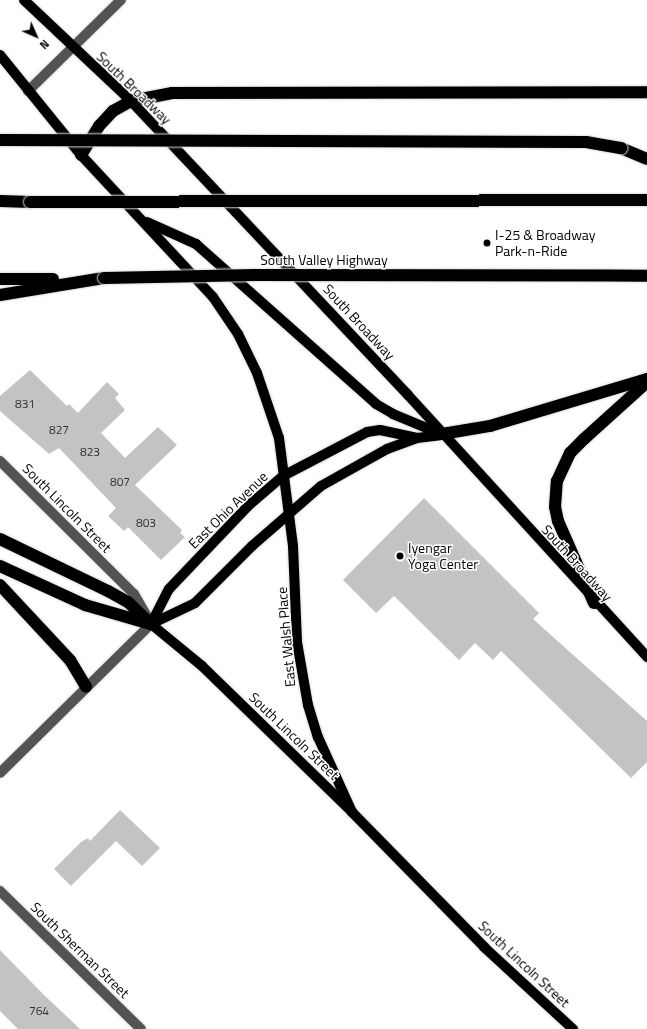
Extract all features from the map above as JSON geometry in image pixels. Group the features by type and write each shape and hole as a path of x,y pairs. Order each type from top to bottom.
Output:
{"highway":[{"path":"81,155 99,126 113,110 131,101 172,93 452,94 647,92"},
{"path":"0,140 586,142 622,148 647,159"},
{"path":"0,201 647,200"},
{"name":"South Valley Highway","path":"0,279 255,275 647,276"},
{"path":"0,295 104,278"},
{"path":"442,434 490,426 647,379"},
{"path":"594,603 558,521 555,507 557,481 570,453 647,382"},
{"path":"0,539 115,594 128,602 151,624"},
{"path":"0,566 85,605 151,624"},
{"path":"0,585 70,660 86,687"}],"main road":[{"name":"South Broadway","path":"24,0 72,48 131,101 442,434 594,603 647,657"},
{"path":"0,55 81,155 213,297 238,334 271,409 279,438 283,476"},
{"path":"142,220 196,244 376,404 398,417 442,434"},
{"name":"East Ohio Avenue","path":"151,624 169,589 248,506 283,476 366,432 380,430 417,438"},
{"name":"East Ohio Avenue","path":"151,624 195,604 289,514 321,486 351,468 417,438 442,434"},
{"name":"East Walsh Place","path":"283,476 289,514 298,642 308,706 318,736 352,812"},
{"name":"South Lincoln Street","path":"151,624 202,666 352,812 484,947 573,1029"}],"street":[{"path":"28,91 121,0"},
{"name":"South Lincoln Street","path":"0,461 134,594 151,624"},
{"name":"East Ohio Avenue","path":"0,773 151,624"},
{"name":"South Sherman Street","path":"0,891 141,1029"}],"building":[{"path":"30,370 67,406 69,404 78,413 107,382 119,394 115,398 125,410 101,433 125,458 158,427 177,445 135,485 182,530 180,533 185,537 161,560 128,527 124,531 108,516 116,508 59,448 49,454 0,411 0,396"},
{"path":"424,498 539,613 533,619 647,721 647,762 631,778 501,651 493,660 475,643 459,660 394,596 376,613 343,580"},
{"path":"120,810 160,848 142,866 116,841 71,886 54,869 81,842 88,838 90,841"},
{"path":"0,950 80,1029 18,1029 0,1011"}],"place":[{"name":"I-25 & Broadway Park-n-Ride","path":"487,243"},
{"name":"Iyengar Yoga Center","path":"400,556"}]}
